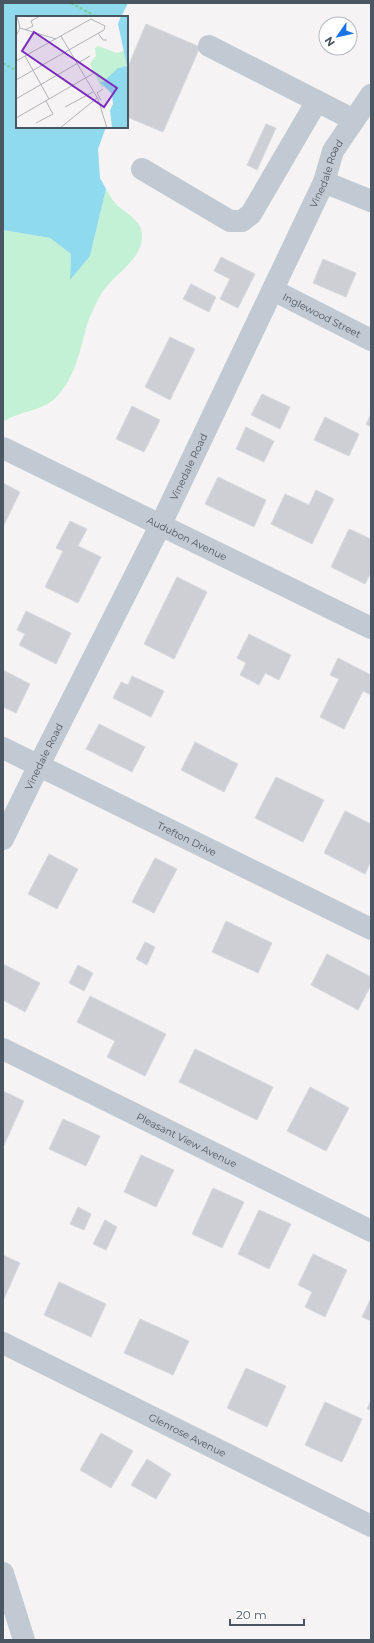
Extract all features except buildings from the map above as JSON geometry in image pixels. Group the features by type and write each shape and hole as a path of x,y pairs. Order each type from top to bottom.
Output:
{"street":[{"path":"209,46 354,120"},
{"name":"Vinedale Road","path":"3,839 161,524 324,182 333,151 371,95"},
{"path":"142,169 230,221 242,221 251,214 317,101"},
{"path":"324,182 371,201"},
{"name":"Inglewood Street","path":"273,290 371,340"},
{"name":"Audubon Avenue","path":"3,448 371,628"},
{"name":"Trefton Drive","path":"3,748 371,929"},
{"name":"Pleasant View Avenue","path":"3,1049 371,1231"},
{"name":"Glenrose Avenue","path":"3,1343 371,1526"},
{"path":"3,1573 24,1640"}],"path":[{"path":"71,3 95,16"},
{"path":"86,16 88,12"},
{"path":"3,63 16,70"}],"green space":[{"path":"106,189 115,202 140,226 142,231 141,245 132,260 112,280 101,294 88,321 80,352 70,378 59,394 53,400 40,408 17,415 3,422 3,230 50,238 71,254 70,279 90,256"}],"water":[{"path":"3,3 128,3 122,16 16,16 16,128 106,128 98,149 100,178 106,189 90,256 70,280 71,254 50,238 3,230"}]}
